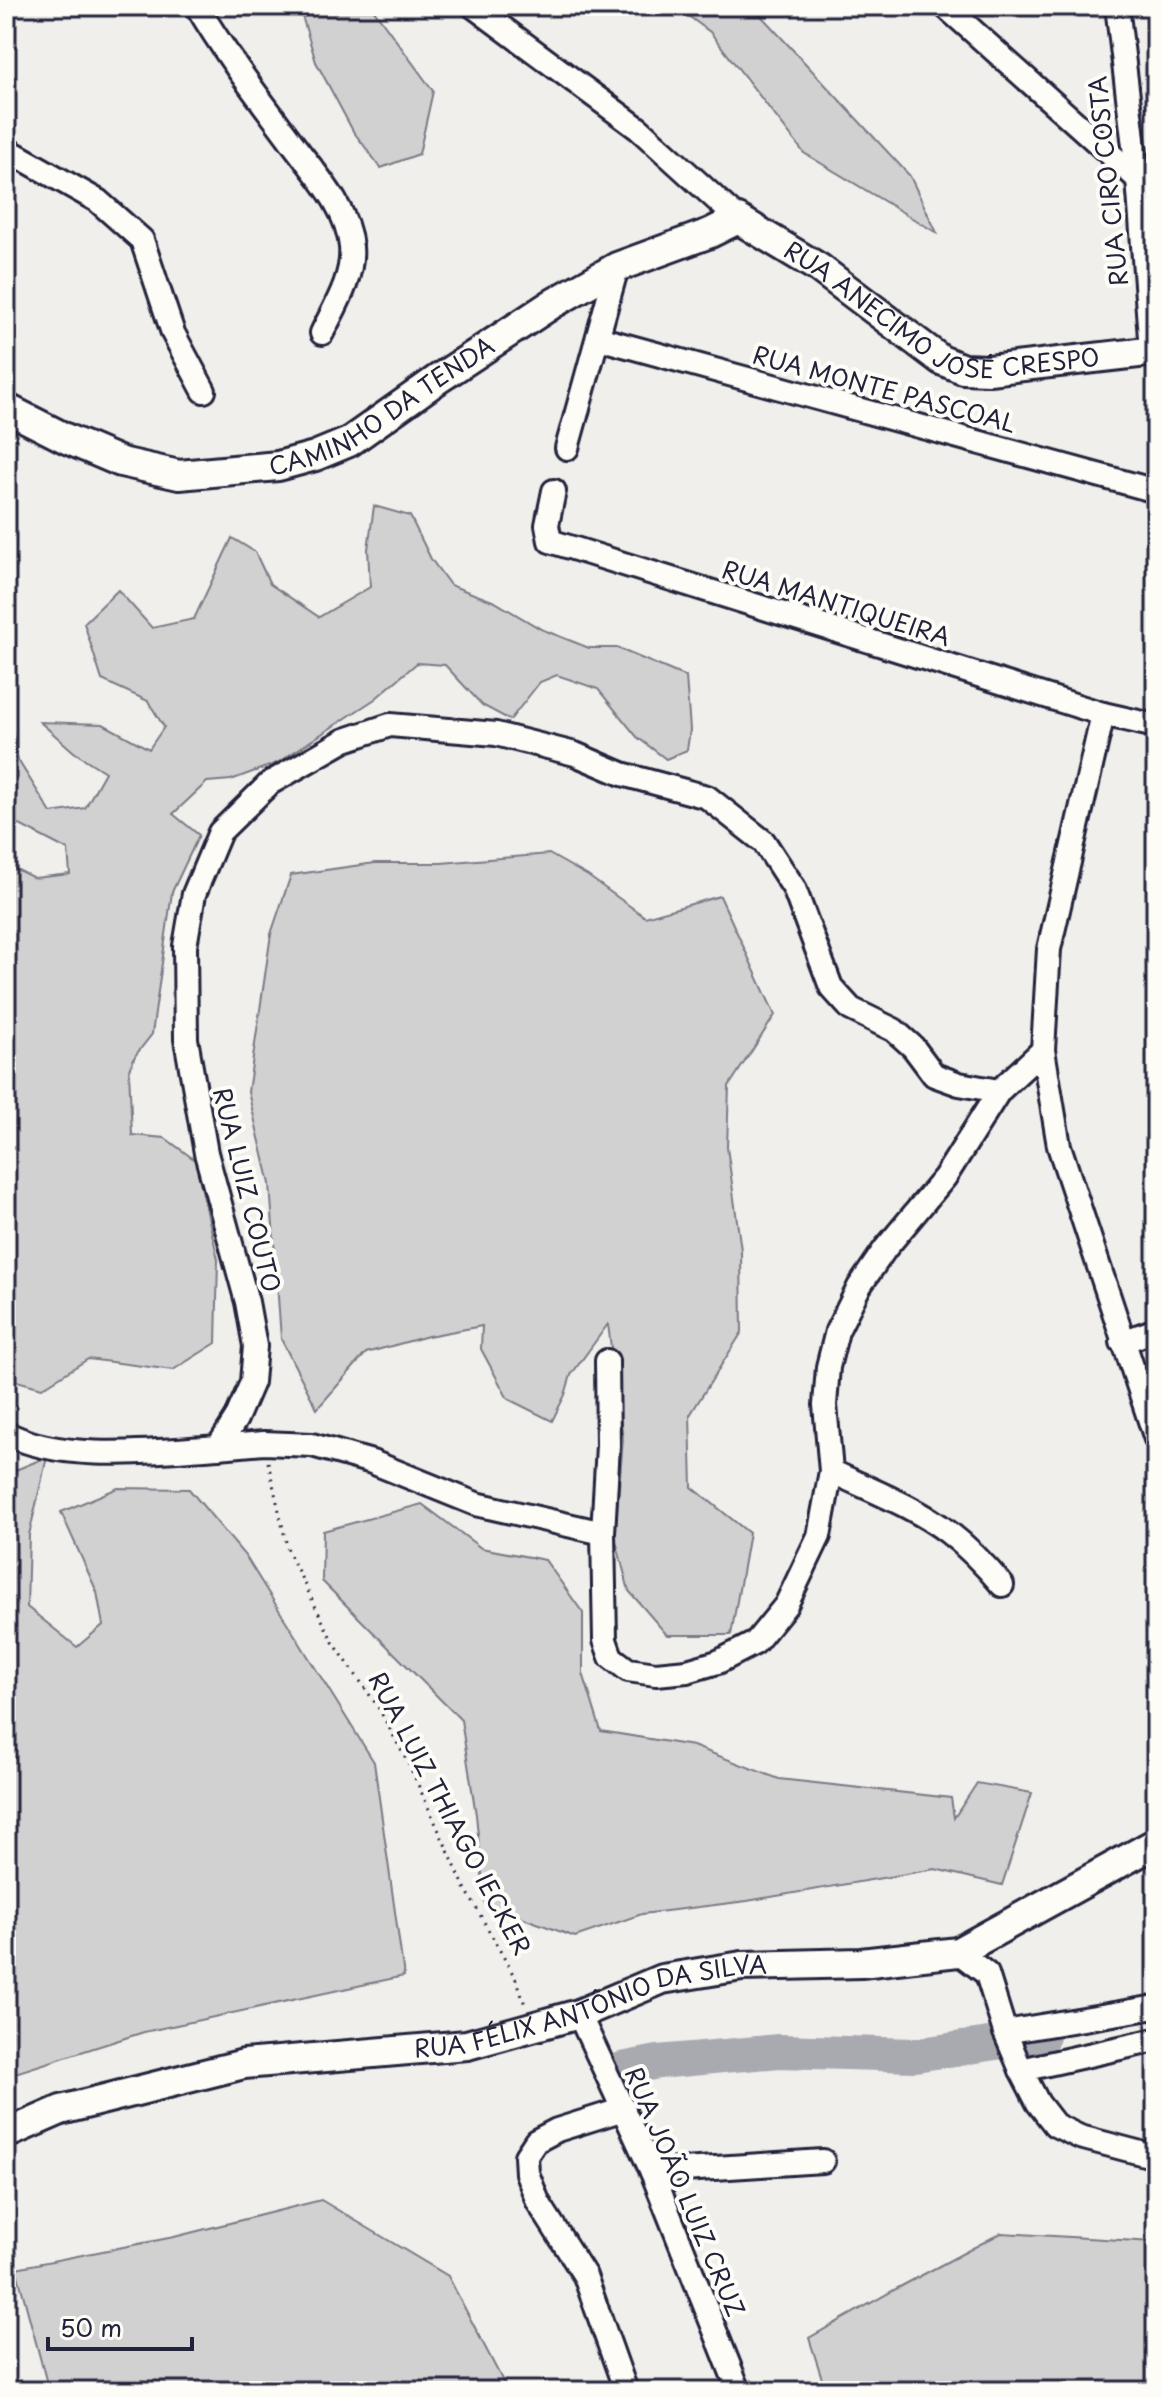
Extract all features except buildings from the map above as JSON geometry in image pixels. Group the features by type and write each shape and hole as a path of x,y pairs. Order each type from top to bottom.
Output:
{"street":[{"path":"197,6 240,72 334,197 347,222 352,250 345,283 322,333"},
{"path":"473,6 639,129 738,219"},
{"path":"945,6 1138,179"},
{"name":"RUA CIRO COSTA","path":"1117,6 1138,179 1154,351"},
{"path":"6,149 98,201 142,240 173,333 204,391"},
{"name":"CAMINHO DA TENDA","path":"6,408 121,462 179,475 278,466 349,442 539,313 617,267 710,233 738,219"},
{"name":"RUA ANECIMO JOSÉ CRESPO","path":"738,219 819,268 941,360 963,369 989,370 1154,351"},
{"path":"567,448 617,267"},
{"name":"RUA MONTE PASCOAL","path":"598,338 1156,491"},
{"name":"RUA MANTIQUEIRA","path":"554,491 547,525 550,541 1103,714 1156,726"},
{"path":"1103,714 1049,949 1043,1050 1059,1146 1156,1439"},
{"name":"RUA LUIZ COUTO","path":"218,1447 236,1419 252,1382 255,1346 247,1302 206,1153 186,1039 185,946 194,894 220,832 270,783 345,740 390,725 496,734 575,754 622,774 707,797 764,842 794,888 831,987 851,1009 894,1030 913,1047 934,1075 959,1084 999,1091"},
{"path":"607,1361 608,1445 603,1533 605,1640 611,1657 628,1670 656,1674 687,1671 718,1662 755,1643 786,1605 819,1536 831,1471 825,1405 828,1367 837,1331 859,1287 885,1249 945,1177 999,1091 1043,1050"},
{"path":"1122,1342 1156,1330"},
{"path":"6,1433 51,1447 117,1454 264,1443 312,1445 372,1462 476,1504 603,1533"},
{"path":"831,1471 918,1513 948,1532 978,1558 1002,1585"},
{"name":"RUA FÉLIX ANTÔNIO DA SILVA","path":"6,2134 61,2110 244,2064 467,2045 579,2014 662,1979 742,1966 861,1963 958,1952 1156,1843"},
{"path":"958,1952 987,1974 1021,2070 1038,2103 1055,2125 1080,2137 1156,2157"},
{"path":"1005,2032 1156,2007"},
{"name":"RUA JOÃO LUIZ CRUZ","path":"579,2014 652,2172 739,2391"},
{"path":"1021,2070 1156,2040"},
{"path":"624,2109 557,2130 536,2141 526,2156 527,2173 538,2202 585,2276 626,2391"},
{"path":"652,2172 823,2161"}],"path":[{"name":"RUA LUIZ THIAGO IECKER","path":"264,1443 288,1551 333,1642 378,1707 409,1765 464,1886 518,1983 533,2026"}],"shaded area":[{"path":"299,6 371,6 433,91 419,154 381,168 353,131 316,62"},
{"path":"675,6 752,6 910,176 937,233 804,153 710,32"},
{"path":"374,506 410,516 431,559 450,585 495,602 541,629 589,648 617,648 686,677 690,730 687,750 666,759 637,737 598,689 557,675 540,682 510,720 482,705 445,665 417,663 375,699 277,763 231,780 207,782 173,814 199,835 172,892 152,1034 135,1056 129,1070 132,1135 165,1138 195,1160 218,1259 216,1343 173,1370 88,1359 42,1388 6,1378 6,868 12,867 34,878 70,874 68,850 6,818 6,702 18,760 51,813 85,808 105,772 74,752 40,722 103,724 149,749 164,727 148,701 102,680 84,623 118,590 152,628 194,619 232,538 255,552 270,584 319,617 370,587 368,549"},
{"path":"549,854 588,876 645,917 720,896 775,1015 729,1086 727,1147 741,1250 742,1332 690,1415 692,1487 749,1533 731,1635 667,1635 629,1591 615,1537 623,1439 608,1324 571,1375 552,1421 508,1399 481,1349 482,1326 428,1336 366,1353 317,1409 281,1339 270,1184 248,1092 271,934 291,875 375,863 441,863"},
{"path":"47,1457 29,1535 27,1607 77,1647 103,1625 97,1592 61,1512 118,1488 189,1489 246,1557 374,1762 404,1976 144,2032 6,2076 6,1474"},
{"path":"422,1504 481,1548 545,1560 583,1613 583,1673 601,1731 693,1746 779,1779 951,1798 954,1818 977,1783 1032,1793 1002,1885 935,1869 747,1901 642,1914 575,1937 485,1904 476,1815 461,1720 322,1581 323,1531"},
{"path":"321,2200 448,2276 508,2391 49,2391 16,2268 174,2237"},
{"path":"1001,2233 1154,2242 1156,2391 826,2391 809,2338"}],"waterway":[{"path":"622,2069 658,2062 779,2051 915,2055 1043,2036"}]}
